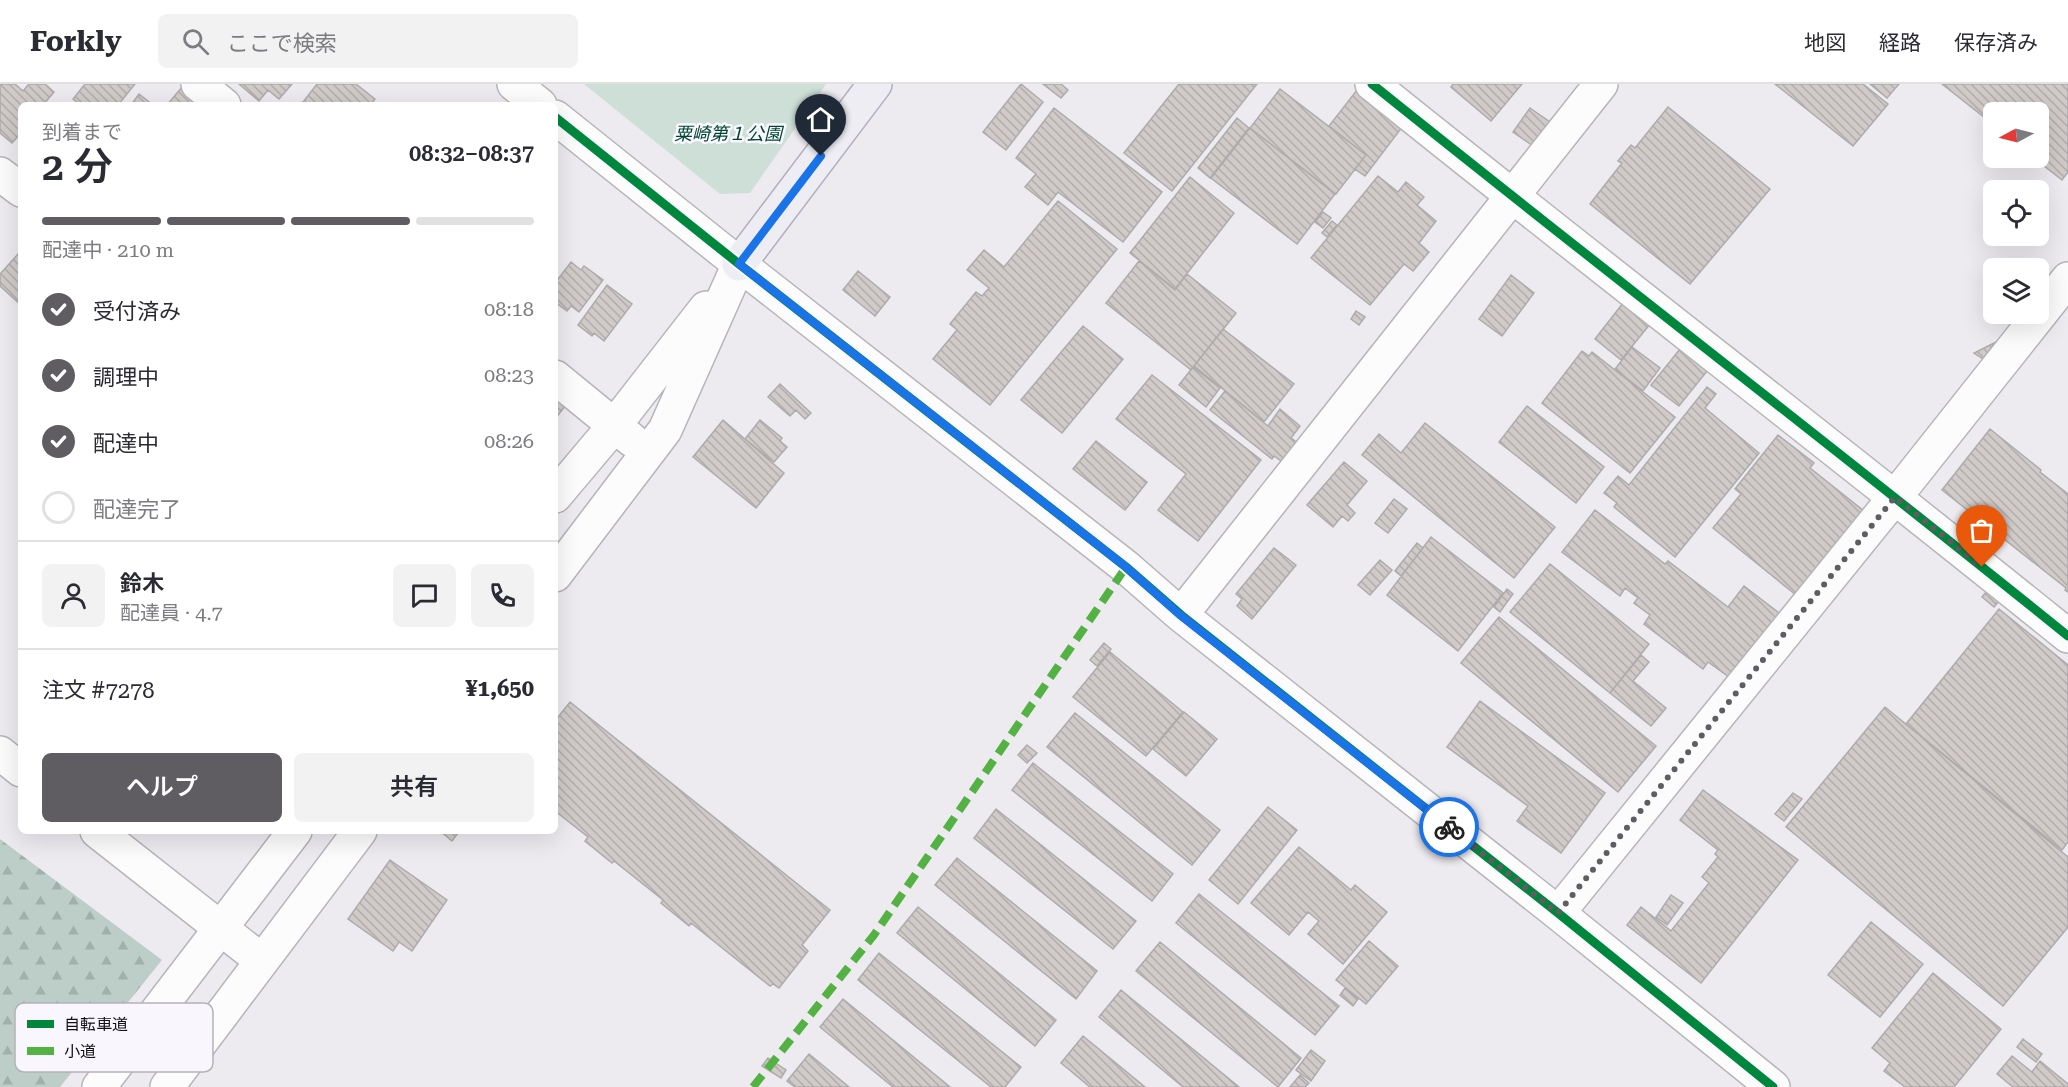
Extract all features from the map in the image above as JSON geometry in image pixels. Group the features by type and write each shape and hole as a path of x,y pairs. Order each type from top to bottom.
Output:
{"main road":[{"path":"739,264 876,84"}],"street":[{"path":"198,84 220,102"},
{"path":"514,84 536,102"},
{"path":"1372,84 2068,636"},
{"path":"1180,615 1601,84"},
{"path":"558,119 1126,567 1180,615 1558,913 1773,1087"},
{"path":"0,174 18,188"},
{"path":"558,492 614,426 739,264"},
{"path":"558,570 665,430 739,264"},
{"path":"1558,913 1895,497 2068,279"},
{"path":"558,379 647,453"},
{"path":"0,753 18,768"},
{"path":"101,834 261,960"},
{"path":"164,1003 293,834"},
{"path":"213,1025 358,834"},
{"path":"99,1087 111,1072"},
{"path":"167,1087 178,1072"}],"green space":[{"name":"粟崎第１公園","path":"584,84 826,84 750,193 720,194"},
{"path":"0,839 162,960 127,1003 15,1003 15,1072 72,1072 60,1087 0,1087"}],"building":[{"path":"0,84 15,84 23,91 29,84 45,84 54,92 46,102 18,102 18,136 12,143 0,133"},
{"path":"85,84 135,84 120,102 77,102 73,99"},
{"path":"239,84 292,84 279,99 268,90 259,101"},
{"path":"317,84 356,84 375,99 372,102 303,102"},
{"path":"1021,84 1043,102 1006,150 983,132"},
{"path":"1043,84 1061,84 1068,90 1061,98"},
{"path":"1179,84 1257,84 1172,191 1124,153"},
{"path":"1453,84 1522,84 1491,121 1451,87"},
{"path":"1775,84 1863,84 1888,104 1853,146"},
{"path":"1870,84 1899,84 1887,98"},
{"path":"1942,84 2068,84 2068,172 2062,180 2047,168 2049,168 2049,102 1983,102 1983,116"},
{"path":"182,87 201,102 170,102"},
{"path":"1280,89 1366,155 1336,194 1250,128"},
{"path":"1357,90 1403,126 1365,176 1355,169 1366,155 1329,126"},
{"path":"139,94 149,102 133,102"},
{"path":"1668,107 1770,189 1690,284 1590,204 1622,163 1618,161 1631,145 1635,148"},
{"path":"1054,108 1162,192 1123,242 1058,192 1048,205 1025,187 1036,174 1016,158"},
{"path":"1530,108 1550,122 1533,146 1513,132"},
{"path":"1237,118 1249,128 1210,178 1198,168"},
{"path":"1250,128 1335,194 1297,244 1211,178"},
{"path":"1378,176 1398,192 1406,182 1424,197 1417,205 1436,221 1419,243 1429,252 1413,271 1404,264 1370,305 1311,258"},
{"path":"1190,177 1234,213 1175,289 1130,253"},
{"path":"1058,201 1117,249 990,405 933,359 957,330 950,324 976,292 982,296 989,288 967,270 984,250 1004,267"},
{"path":"1323,212 1331,218 1323,228 1315,222"},
{"path":"1332,221 1337,225 1327,237 1322,233"},
{"path":"18,254 18,302 0,286 0,274"},
{"path":"1139,261 1175,290 1187,274 1236,313 1191,370 1106,303"},
{"path":"571,262 581,270 584,266 603,280 579,312 571,306 567,311 558,304 558,279"},
{"path":"858,271 890,297 875,316 843,290"},
{"path":"1511,275 1534,293 1502,336 1479,319"},
{"path":"607,285 632,304 604,341 594,333 592,336 578,325"},
{"path":"1623,303 1650,324 1621,360 1595,339"},
{"path":"1356,311 1365,317 1359,325 1351,319"},
{"path":"1083,326 1123,359 1062,433 1021,400"},
{"path":"1223,329 1294,384 1264,422 1194,366"},
{"path":"1996,342 1983,359 1974,353"},
{"path":"1632,347 1660,368 1643,391 1615,369"},
{"path":"1680,349 1708,370 1679,406 1651,385"},
{"path":"1582,351 1589,356 1592,352 1675,417 1630,473 1542,403"},
{"path":"1193,367 1220,388 1206,407 1179,385"},
{"path":"1152,375 1261,460 1198,541 1158,510 1186,474 1116,419"},
{"path":"780,384 811,413 805,419 796,410 790,416 768,397"},
{"path":"1707,387 1716,394 1705,408 1759,453 1675,557 1614,507 1617,503 1604,493 1618,476 1629,485"},
{"path":"1225,391 1268,426 1280,409 1300,426 1291,438 1299,444 1284,463 1274,456 1272,459 1210,410"},
{"path":"558,400 565,406 558,415"},
{"path":"1527,406 1604,467 1576,503 1499,442"},
{"path":"723,420 784,473 756,508 693,457"},
{"path":"760,420 782,438 780,441 787,447 774,462 745,439"},
{"path":"1425,423 1555,527 1514,578 1362,455 1379,434 1401,453"},
{"path":"1990,429 2068,494 2068,592 2066,588 1942,490"},
{"path":"1778,435 1814,463 1810,468 1864,511 1796,595 1713,528 1741,494 1735,489"},
{"path":"1096,441 1147,482 1125,510 1073,469"},
{"path":"1344,462 1367,481 1347,505 1355,513 1348,521 1342,516 1333,527 1307,505"},
{"path":"1394,499 1407,509 1388,533 1375,523"},
{"path":"1595,510 1665,564 1668,561 1728,607 1744,586 1779,613 1729,677 1708,662 1703,669 1644,624 1650,615 1634,603 1638,598 1625,588 1620,596 1562,552"},
{"path":"1431,537 1503,593 1458,651 1387,595"},
{"path":"1417,543 1423,548 1401,576 1395,571"},
{"path":"1274,548 1296,565 1252,619 1237,606 1242,599 1236,594"},
{"path":"1380,560 1392,570 1370,595 1358,585"},
{"path":"1550,564 1649,644 1610,693 1510,612"},
{"path":"1507,589 1513,594 1500,612 1494,607"},
{"path":"1987,591 1999,601 1994,607 1982,597"},
{"path":"1999,609 2068,665 2068,842 2062,850 1906,724"},
{"path":"1499,617 1656,746 1618,792 1461,663"},
{"path":"1104,643 1111,649 1097,666 1090,660"},
{"path":"1110,652 1183,712 1146,756 1073,697"},
{"path":"1641,655 1649,662 1633,681 1666,708 1651,726 1610,693"},
{"path":"1480,701 1605,793 1561,853 1517,821 1528,806 1447,747"},
{"path":"570,702 830,910 802,945 808,951 779,988 773,984 770,986 691,923 689,926 661,903 663,900 585,841 588,837 558,813 558,717"},
{"path":"1885,707 2068,857 2068,927 2003,1006 1786,827"},
{"path":"1184,712 1217,739 1186,776 1153,749"},
{"path":"1075,713 1220,830 1192,865 1047,747"},
{"path":"1027,745 1037,753 1027,763 1018,755"},
{"path":"1033,763 1173,874 1152,901 1012,790"},
{"path":"1703,790 1798,860 1701,983 1627,925 1641,907 1671,931 1709,883 1702,877 1718,857 1715,854 1718,850 1680,820"},
{"path":"1793,793 1802,799 1784,821 1775,814"},
{"path":"1268,807 1297,830 1238,904 1209,880"},
{"path":"996,809 1136,921 1113,949 974,838"},
{"path":"444,834 457,834 452,841"},
{"path":"1299,847 1351,890 1355,885 1387,912 1343,964 1308,934 1319,921 1308,912 1289,935 1251,903"},
{"path":"957,858 1097,971 1076,999 935,885"},
{"path":"390,860 447,900 412,951 399,942 393,951 348,919"},
{"path":"1199,894 1339,1006 1315,1035 1176,923"},
{"path":"1671,895 1683,903 1667,925 1656,917"},
{"path":"918,907 1056,1020 1035,1046 897,933"},
{"path":"1871,922 1923,964 1880,1017 1828,975"},
{"path":"1369,941 1398,966 1366,1004 1336,980"},
{"path":"1160,942 1301,1058 1278,1087 1136,971"},
{"path":"879,953 1021,1067 1005,1087 991,1087 858,980"},
{"path":"1933,973 2001,1029 1954,1087 1905,1087 1884,1071 1890,1063 1872,1048"},
{"path":"1345,988 1358,999 1353,1006 1340,995"},
{"path":"1121,990 1239,1087 1183,1087 1099,1017"},
{"path":"843,999 950,1087 893,1087 820,1027"},
{"path":"1083,1036 1145,1087 1090,1087 1061,1063"},
{"path":"2023,1039 2042,1054 2036,1062 2017,1047"},
{"path":"1311,1050 1325,1061 1311,1081 1296,1070"},
{"path":"809,1054 849,1087 795,1087 787,1081"},
{"path":"2012,1056 2032,1072 2040,1061 2068,1084 2068,1087 2013,1087 1997,1074"},
{"path":"768,1058 786,1070 781,1078 762,1066"},
{"path":"1300,1075 1309,1083 1305,1087 1290,1087"}],"marked path":[{"path":"753,1087 874,935 1126,567"}],"cycle path":[{"path":"1372,84 2068,636"},
{"path":"558,119 1126,567 1181,615 1558,913 1773,1087"}],"way so far":[{"path":"1449,827 1558,913 1895,497 1982,567"}],"route":[{"path":"821,156 739,264 1126,567 1180,615 1449,827"}]}
